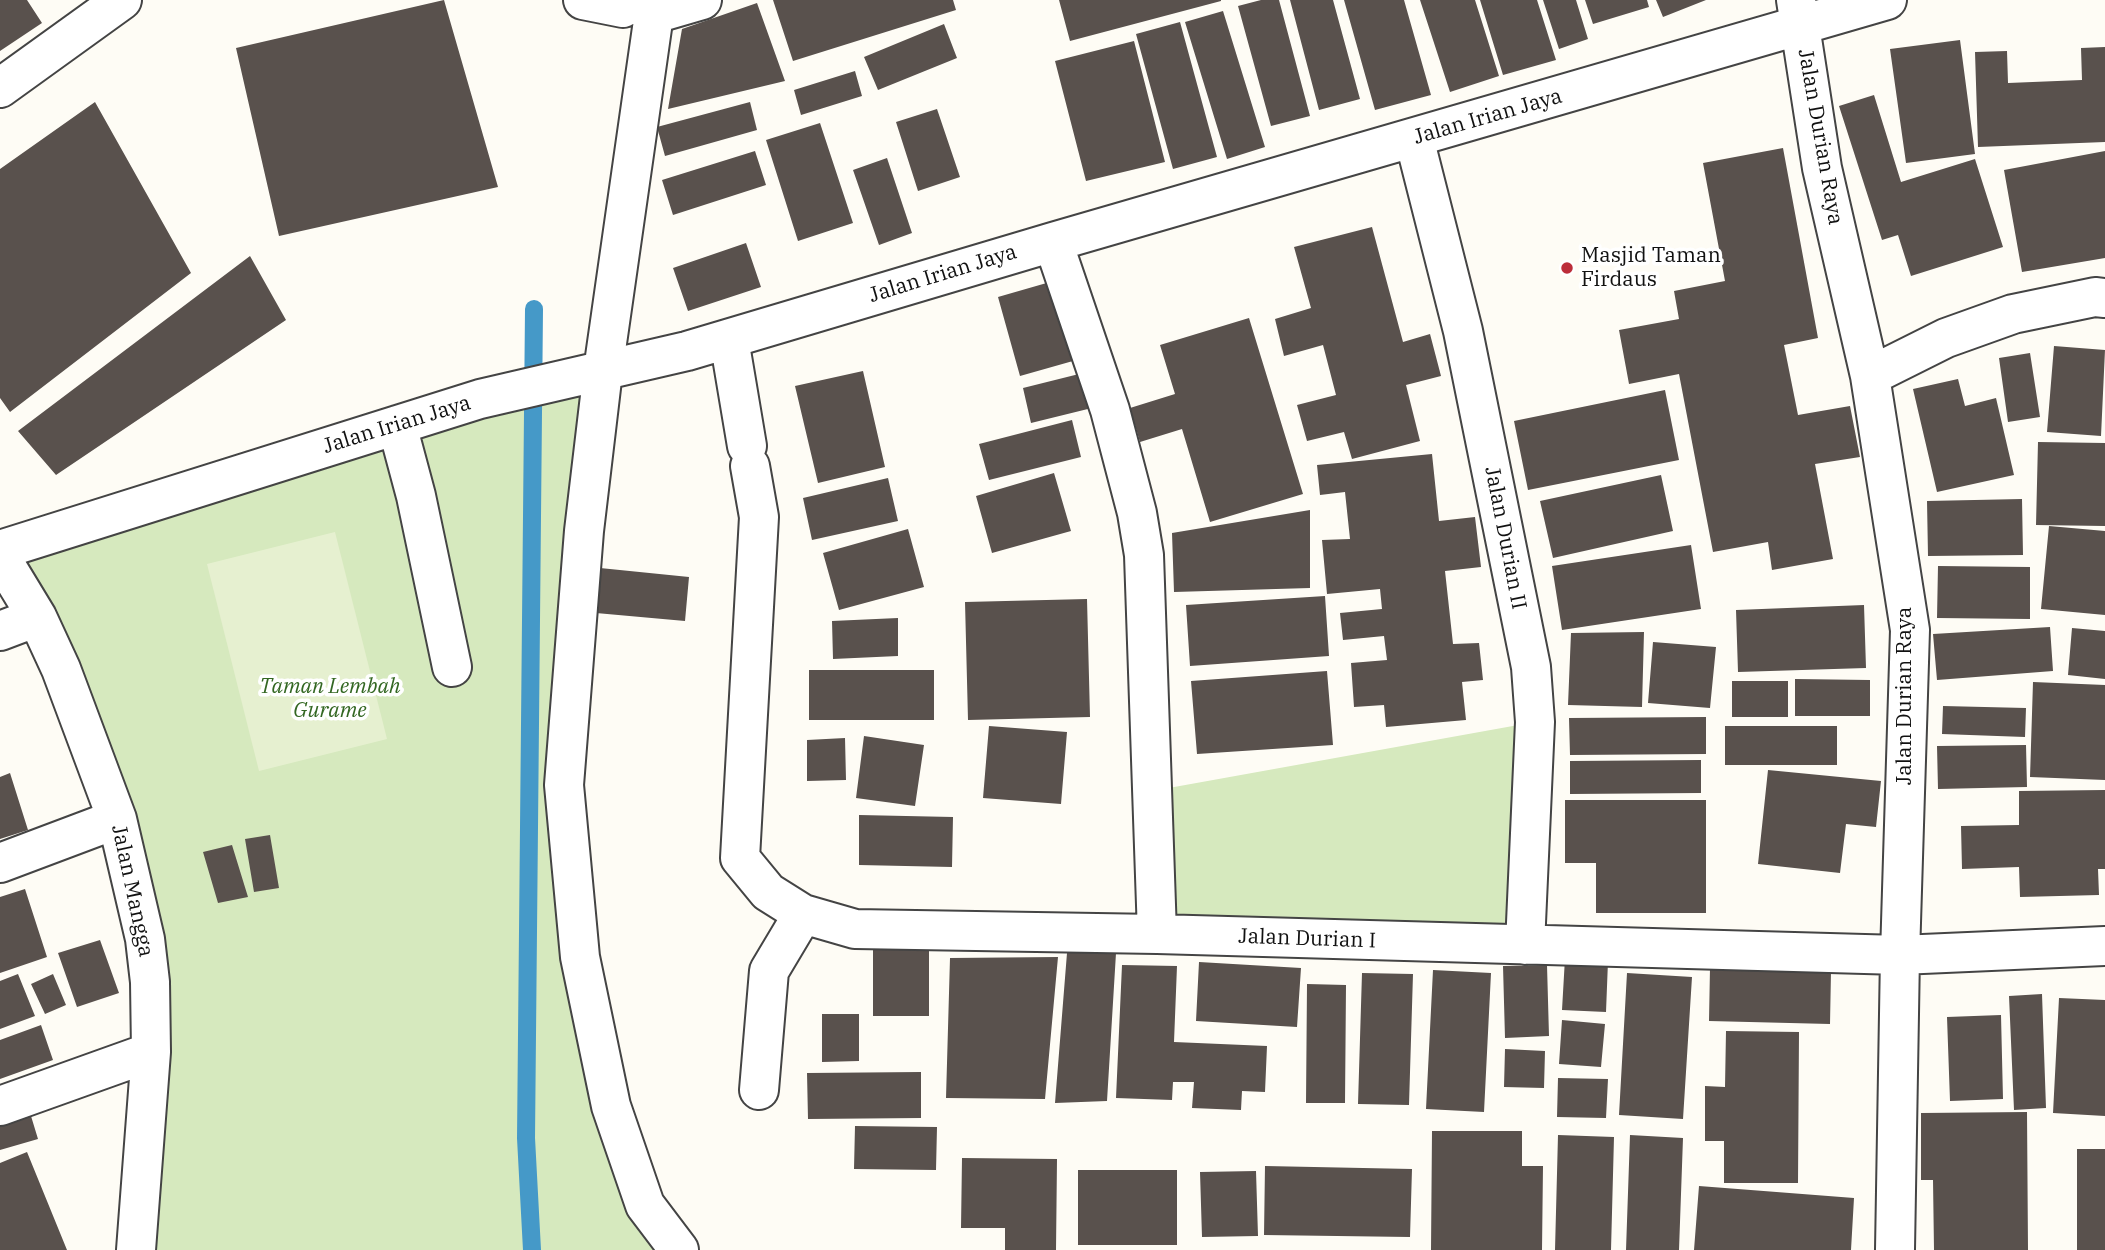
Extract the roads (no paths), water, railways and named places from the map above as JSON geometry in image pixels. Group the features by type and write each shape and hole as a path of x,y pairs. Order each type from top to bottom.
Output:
{"street":[{"path":"0,88 122,0"},
{"path":"583,0 645,7 702,0"},
{"name":"Jalan Irian Jaya","path":"0,550 480,399 729,339 1414,138 1798,13 1887,0"},
{"path":"645,7 584,531 564,785 580,957 611,1106 645,1205 679,1250"},
{"name":"Jalan Durian Raya","path":"1798,13 1822,168 1870,376 1910,629 1899,955 1895,1250"},
{"name":"Jalan Durian II","path":"1414,138 1463,331 1531,667 1535,722 1525,945"},
{"path":"1053,242 1110,411 1137,513 1144,555 1157,934"},
{"path":"1870,376 1946,338 2013,314 2095,297 2105,298"},
{"name":"Jalan Durian I","path":"729,339 759,517 740,858 768,892 803,914 855,929 1157,934 1899,955 2105,946"},
{"path":"397,425 416,496 452,667"},
{"name":"Jalan Mangga","path":"0,556 37,617 61,668 117,819 145,939 150,982 151,1052 136,1250"},
{"path":"0,631 37,617"},
{"path":"0,863 117,819"},
{"path":"759,1090 769,971 803,914"},
{"path":"0,1106 151,1052"}],"waterway":[{"path":"532,1250 526,1138 534,309"}],"place":[{"name":"Masjid Taman Firdaus","path":"1567,268"}],"park label":[{"name":"Taman Lembah Gurame","path":"330,699"}]}
